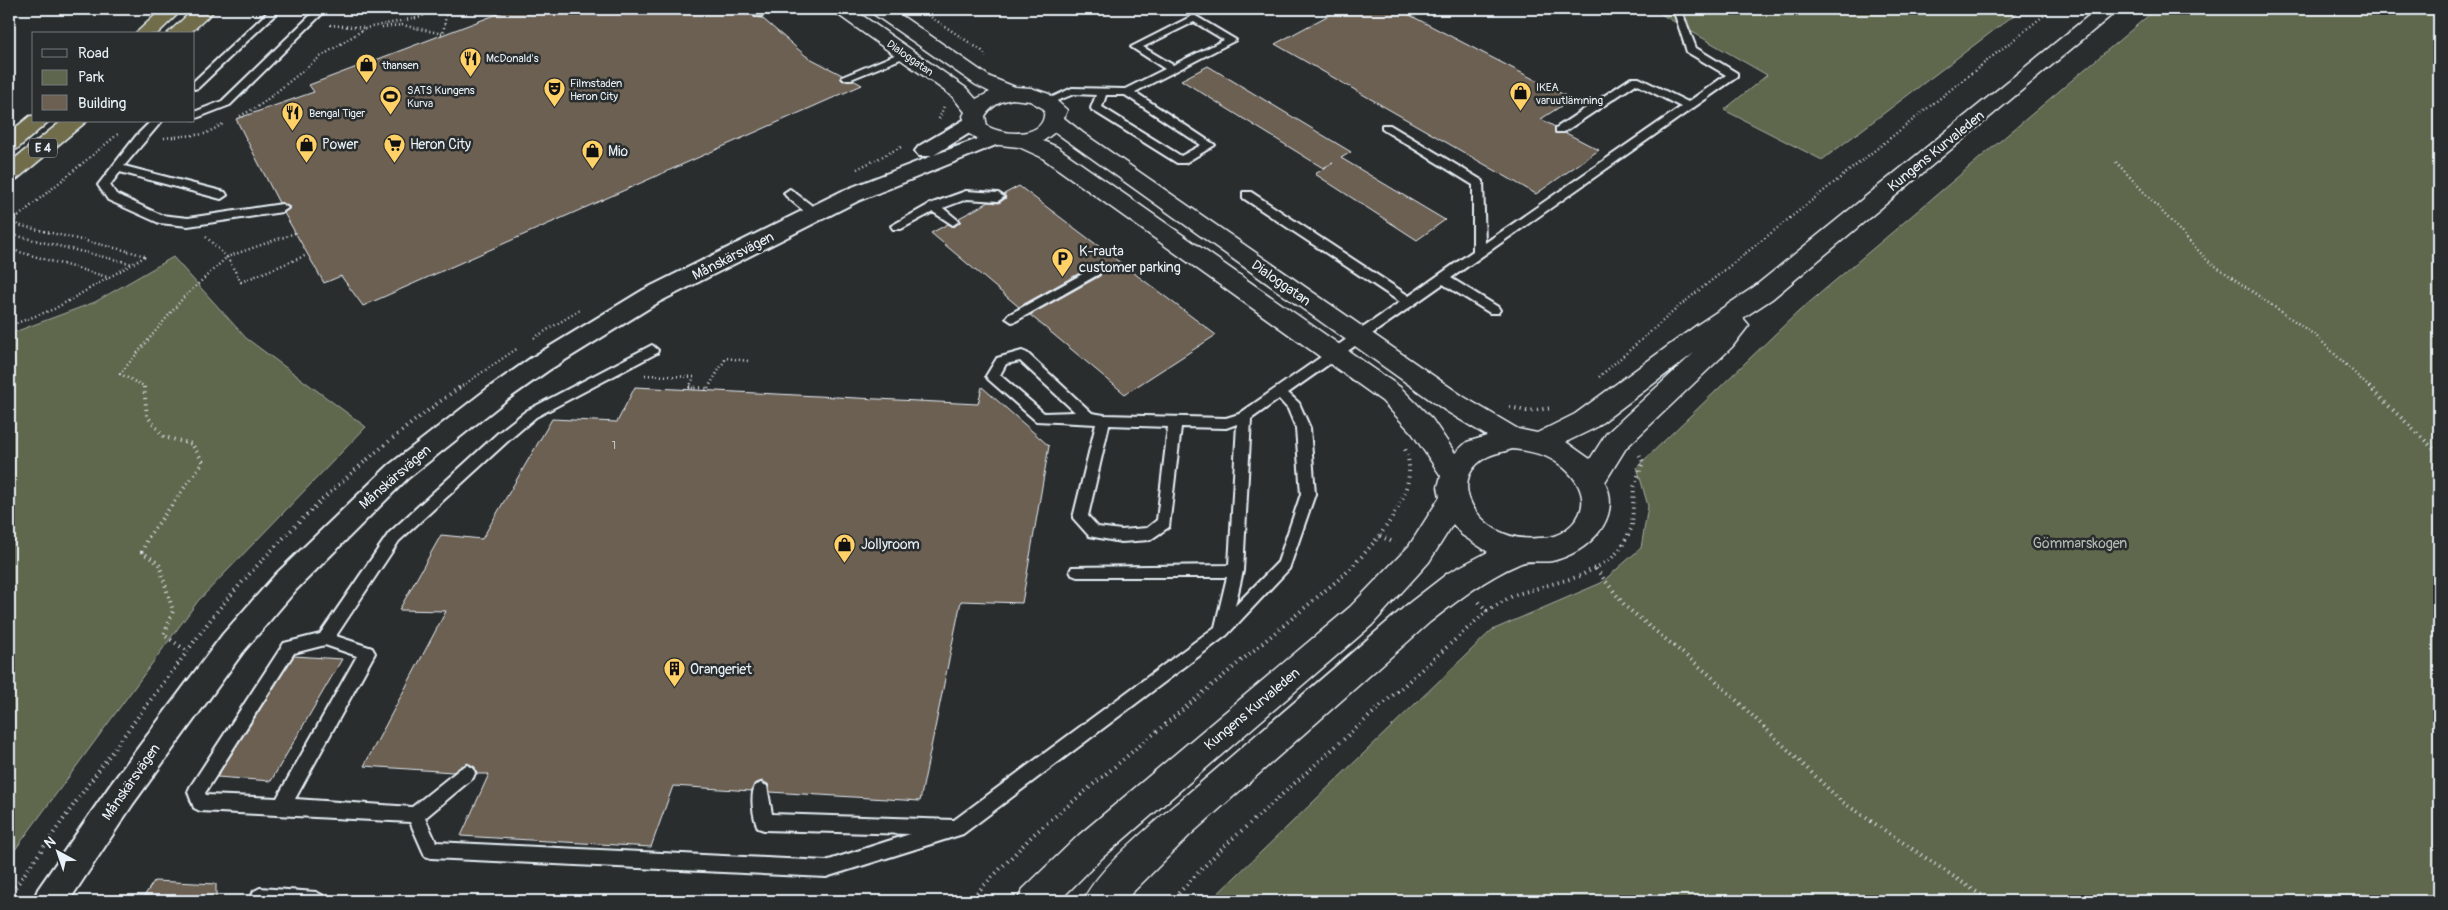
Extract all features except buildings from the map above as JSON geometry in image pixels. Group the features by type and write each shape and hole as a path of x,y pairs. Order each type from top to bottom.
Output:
{"highway":[{"path":"147,32 173,9"},
{"path":"180,32 206,9"},
{"path":"9,144 37,122"},
{"name":"E 4","path":"9,174 75,122"}],"street":[{"name":"Dialoggatan","path":"840,9 959,92 975,116"},
{"name":"Dialoggatan","path":"879,9 983,81 1012,93"},
{"name":"Kungens Kurvaleden","path":"1541,443 1585,421 1706,332 1763,294 2109,9"},
{"path":"1012,93 1039,96 1052,111 1048,129 1036,136 1021,140 994,138 977,129 975,116 986,101 1012,93"},
{"name":"Dialoggatan","path":"1052,111 1075,138 1455,404 1512,439"},
{"name":"Månskärsvägen","path":"850,196 975,116"},
{"name":"Månskärsvägen","path":"51,899 181,712 233,643 286,582 398,472 496,395 584,336 651,296 850,196 994,138"},
{"name":"Dialoggatan","path":"1021,140 1050,152 1390,394 1422,426 1453,487"},
{"name":"Kungens Kurvaleden","path":"1591,480 1616,441 1722,341 1763,294"},
{"path":"1512,439 1541,443 1568,456 1579,465 1591,480 1597,499 1595,518 1584,534 1566,545 1543,551 1518,550 1495,543 1476,532 1462,518 1453,487 1462,460 1475,449 1492,442 1512,439"},
{"name":"Kungens Kurvaleden","path":"1035,901 1091,846 1361,616 1419,554 1453,487"},
{"path":"1101,901 1127,872 1178,824 1419,612 1459,582 1518,550"}],"lane":[{"path":"195,85 276,9"},
{"path":"195,116 226,103 322,9"},
{"path":"758,14 769,9"},
{"path":"1088,416 1022,356 1002,361 993,376 1041,418 1088,416 1104,420 1226,423 1244,416 1733,75 1691,50 1679,14 1672,9"},
{"path":"1127,92 1173,70 1231,40 1194,18 1136,47 1173,70"},
{"path":"847,77 904,54"},
{"path":"1560,130 1635,80 1688,106"},
{"path":"1052,111 1072,91 1103,90 1127,92 1209,145 1181,162 1096,108 1103,90"},
{"path":"156,122 140,138 104,185 112,197 159,219 188,222 282,208"},
{"path":"1386,127 1479,184 1478,252"},
{"path":"117,168 222,194"},
{"path":"790,193 815,214"},
{"path":"897,226 934,207 966,195 998,197"},
{"path":"1247,195 1408,301"},
{"path":"934,207 953,221"},
{"path":"1012,318 1095,271"},
{"path":"1442,278 1494,310"},
{"path":"326,639 394,537 531,414 652,350"},
{"path":"415,815 432,850 826,869 956,828 1222,630 1284,565 1308,494 1304,428 1294,406 1279,392"},
{"path":"1222,630 1236,571 1244,416"},
{"path":"1104,420 1080,518 1094,532 1122,536 1150,534 1164,523 1175,423"},
{"path":"1077,571 1236,571"},
{"path":"282,806 367,653 326,639 289,648 196,792 200,803 282,806 415,815 467,773"},
{"path":"761,791 764,822 956,828"},
{"path":"260,897 316,901"}],"path":[{"path":"236,118 259,106 320,58 366,28 422,17 432,9"},
{"path":"307,23 366,28 402,25 442,34 447,9"},
{"path":"1596,380 1682,304 2052,9"},
{"path":"170,138 205,134 228,122"},
{"path":"9,223 121,131"},
{"path":"2116,162 2207,260 2316,336 2439,454"},
{"path":"188,222 228,257 241,282 307,255"},
{"path":"9,223 146,256 111,278 54,309 9,326"},
{"path":"187,651 164,634 174,611 159,564 142,552 147,539 203,462 192,444 164,437 147,416 144,386 120,374 183,298 228,257 295,233"},
{"path":"9,234 134,264"},
{"path":"9,249 111,278"},
{"path":"694,377 689,388 708,389 726,358 748,361"},
{"path":"1508,406 1527,411 1542,410 1568,402 1585,421"},
{"path":"969,901 1034,834 1335,585 1356,564 1380,536 1404,494 1410,477 1410,464 1405,449 1396,436 1422,426"},
{"path":"1171,901 1220,850 1487,611 1511,596 1588,573 1608,562 1622,547 1631,532 1634,512 1633,491 1643,462 1642,457 1637,452 1616,441"},
{"path":"1596,569 1626,607 1711,676 1840,800 1990,901"}],"green space":[{"path":"1652,9 2022,9 1822,160 1724,110 1767,75"},
{"name":"Gömmarskogen","path":"2156,9 2439,9 2439,901 1210,901 1492,630 1601,583 1641,548 1648,506 1637,467 1798,312"},
{"path":"173,257 246,338 366,427 198,601 9,858 9,334 95,302"}],"place":[{"name":"McDonald's","path":"470,77"},
{"name":"thansen","path":"366,84"},
{"name":"Filmstaden Heron City","path":"554,108"},
{"name":"IKEA varuutlämning","path":"1520,112"},
{"name":"SATS Kungens Kurva","path":"391,115"},
{"name":"Bengal Tiger","path":"293,132"},
{"name":"Power","path":"306,163"},
{"name":"Heron City","path":"394,163"},
{"name":"Mio","path":"592,170"},
{"name":"K-rauta customer parking","path":"1063,278"},
{"name":"Jollyroom","path":"845,563"},
{"name":"Orangeriet","path":"674,688"}]}
